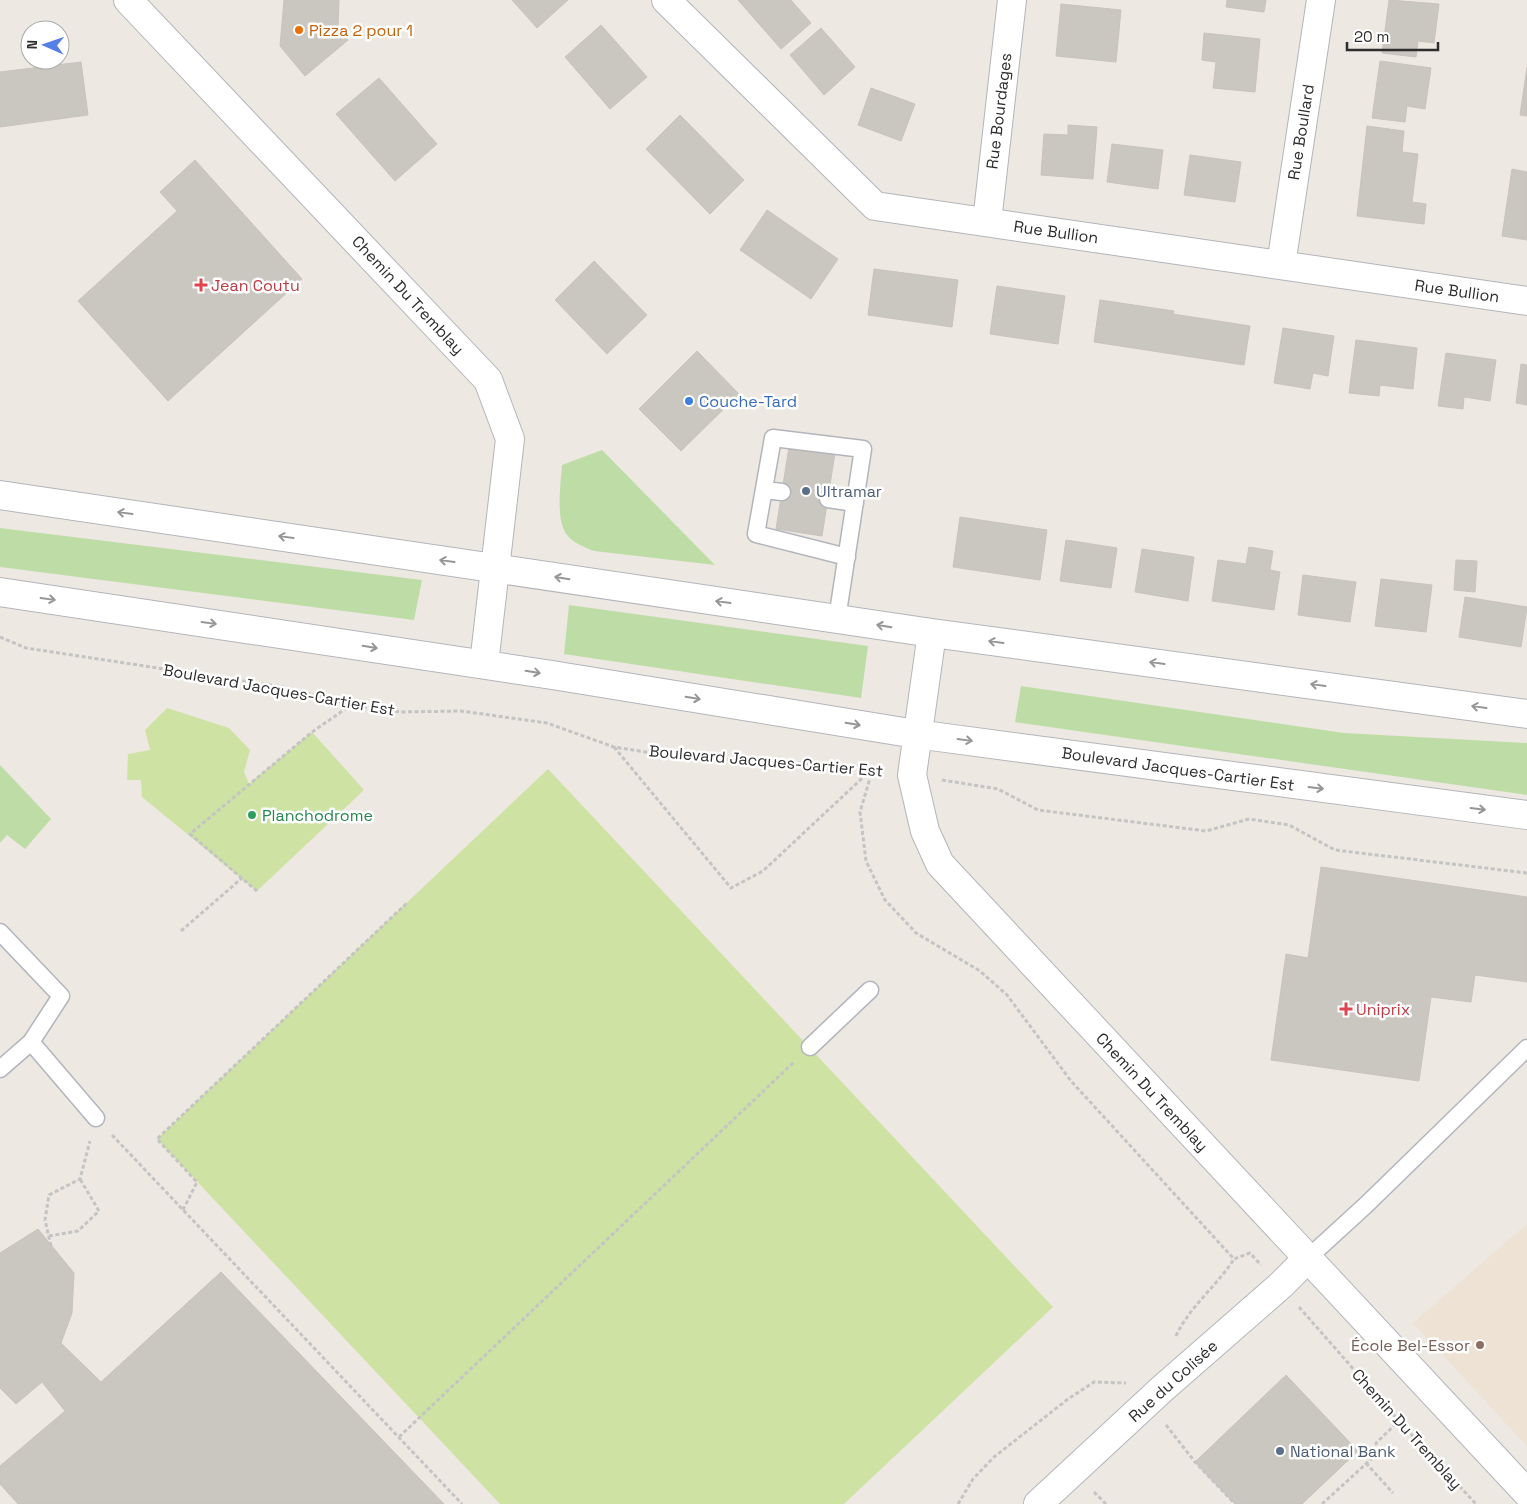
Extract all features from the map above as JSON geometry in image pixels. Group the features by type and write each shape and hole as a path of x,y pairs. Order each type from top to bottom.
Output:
{"street":[{"name":"Chemin Du Tremblay","path":"128,0 488,380 510,440 484,664"},
{"name":"Rue Bullion","path":"666,0 875,206 1527,301"},
{"name":"Rue Bourdages","path":"987,222 1012,0"},
{"name":"Rue Boullard","path":"1281,265 1321,0"},
{"path":"0,495 932,633 1527,714"},
{"name":"Boulevard Jacques-Cartier Est","path":"0,592 484,664 916,734 1527,816"},
{"name":"Chemin Du Tremblay","path":"932,633 916,734 912,775 925,831 940,864 1527,1493"},
{"name":"Rue du Colisée","path":"1038,1504 1281,1285 1308,1258"}],"lane":[{"path":"837,619 847,557 863,449 773,438 756,534 847,557"},
{"path":"764,490 782,492"},
{"path":"828,499 855,503"},
{"path":"0,932 61,996 31,1042 0,1069"},
{"path":"810,1047 870,990"},
{"path":"31,1042 96,1118"},
{"path":"1308,1258 1381,1191 1527,1048"}],"path":[{"name":"Boulevard Jacques-Cartier Est","path":"0,637 26,648 283,687 352,705 400,712 461,711 547,723 614,746 677,757 873,768 998,789 1038,810 1206,831 1248,819 1289,825 1335,850 1527,873"},
{"path":"257,891 190,834 312,732 352,705"},
{"path":"614,746 731,888 763,871 873,768"},
{"path":"873,768 860,812 866,861 885,900 916,933 980,971 1006,995 1071,1081 1234,1259 1222,1278 1182,1323 1176,1337"},
{"path":"181,931 242,878"},
{"path":"183,1210 197,1182 156,1139 408,902"},
{"path":"399,1437 810,1047"},
{"path":"96,1118 462,1504"},
{"path":"49,1236 78,1231 98,1211 80,1178 96,1118"},
{"path":"52,1246 45,1220 49,1195 80,1178"},
{"name":"Chemin Du Tremblay","path":"1234,1259 1250,1253 1281,1285 1399,1421 1476,1504"},
{"path":"958,1504 973,1479 994,1457 1068,1399 1094,1382 1114,1381 1156,1396 1195,1462 1235,1504"},
{"path":"1322,1504 1379,1452 1376,1443 1399,1421"},
{"path":"1366,1463 1393,1493"}],"shaded area":[{"name":"École Bel-Essor","path":"1527,1224 1527,1446 1413,1323"}],"green space":[{"path":"602,450 715,565 594,551 569,538 563,528 560,511 562,465"},
{"path":"0,528 422,580 414,620 0,567"},
{"path":"569,605 868,646 861,698 564,654"},
{"path":"1021,686 1344,733 1527,743 1527,795 1015,722"},
{"name":"Planchodrome","path":"167,708 229,728 250,750 244,772 249,784 312,732 364,790 257,891 142,797 141,780 127,780 128,754 150,750 145,730"},
{"path":"0,765 51,819 25,849 7,835 0,843"},
{"path":"548,769 1053,1307 844,1504 500,1504 157,1139"}],"building":[{"path":"284,0 339,0 338,28 348,40 305,76 280,46"},
{"path":"512,0 568,0 537,28"},
{"path":"738,0 791,0 811,23 781,49"},
{"path":"1227,0 1266,0 1264,12 1226,7"},
{"path":"1389,0 1439,4 1434,43 1418,41 1416,57 1382,53"},
{"path":"1061,4 1121,10 1116,62 1056,56"},
{"path":"601,25 647,77 610,109 565,57"},
{"path":"821,28 855,67 824,95 790,55"},
{"path":"1204,33 1260,39 1255,92 1213,88 1216,62 1202,60"},
{"path":"1380,61 1431,68 1425,109 1407,106 1405,122 1372,118"},
{"path":"81,62 88,115 0,127 0,72 20,70 70,70 70,63"},
{"path":"1527,67 1527,116 1520,115"},
{"path":"379,78 437,144 395,181 336,114"},
{"path":"871,88 915,104 901,141 858,125"},
{"path":"680,115 744,180 710,214 646,149"},
{"path":"1068,125 1097,127 1093,179 1041,175 1044,134 1068,135"},
{"path":"1367,126 1404,131 1402,152 1418,154 1412,202 1426,204 1424,224 1357,216"},
{"path":"1112,144 1163,150 1158,189 1107,182"},
{"path":"1190,155 1241,162 1235,202 1184,195"},
{"path":"195,160 302,279 168,401 78,301 177,211 160,192"},
{"path":"1512,169 1527,172 1527,240 1502,236"},
{"path":"767,210 838,259 811,299 740,250"},
{"path":"594,261 647,315 607,354 555,300"},
{"path":"874,269 958,280 952,327 868,315"},
{"path":"997,286 1065,296 1058,344 990,334"},
{"path":"1100,300 1174,311 1173,314 1250,326 1244,365 1094,342"},
{"path":"1283,328 1334,336 1328,376 1313,373 1310,389 1274,383"},
{"path":"1356,340 1417,348 1413,389 1380,385 1379,396 1349,393"},
{"path":"697,351 739,394 681,451 639,409"},
{"path":"1446,353 1496,360 1490,401 1464,397 1463,409 1438,406"},
{"path":"1521,364 1527,365 1527,405 1516,403"},
{"path":"789,447 835,453 822,536 776,529"},
{"path":"960,517 1047,530 1040,580 953,567"},
{"path":"1066,540 1117,548 1111,588 1060,581"},
{"path":"1249,547 1273,551 1270,570 1280,572 1274,610 1212,601 1218,560 1246,564"},
{"path":"1142,549 1194,557 1188,601 1135,592"},
{"path":"1456,560 1477,561 1475,592 1454,590"},
{"path":"1303,575 1356,582 1350,622 1298,615"},
{"path":"1381,579 1432,585 1426,632 1375,626"},
{"path":"1465,597 1527,607 1521,647 1459,637"},
{"path":"1321,867 1527,897 1527,982 1475,975 1471,1002 1431,997 1419,1081 1271,1060 1286,954 1308,958"},
{"path":"38,1229 74,1273 72,1313 61,1343 101,1382 221,1272 444,1504 18,1504 0,1484 0,1466 65,1411 42,1382 16,1404 0,1388 0,1253"},
{"path":"1286,1375 1358,1451 1302,1504 1235,1504 1195,1462"}],"place":[{"name":"Pizza 2 pour 1","path":"299,30"},
{"name":"Jean Coutu","path":"201,285"},
{"name":"Couche-Tard","path":"689,401"},
{"name":"Ultramar","path":"806,491"},
{"name":"Planchodrome","path":"252,815"},
{"name":"Uniprix","path":"1346,1009"},
{"name":"École Bel-Essor","path":"1480,1345"},
{"name":"National Bank","path":"1280,1451"}]}
